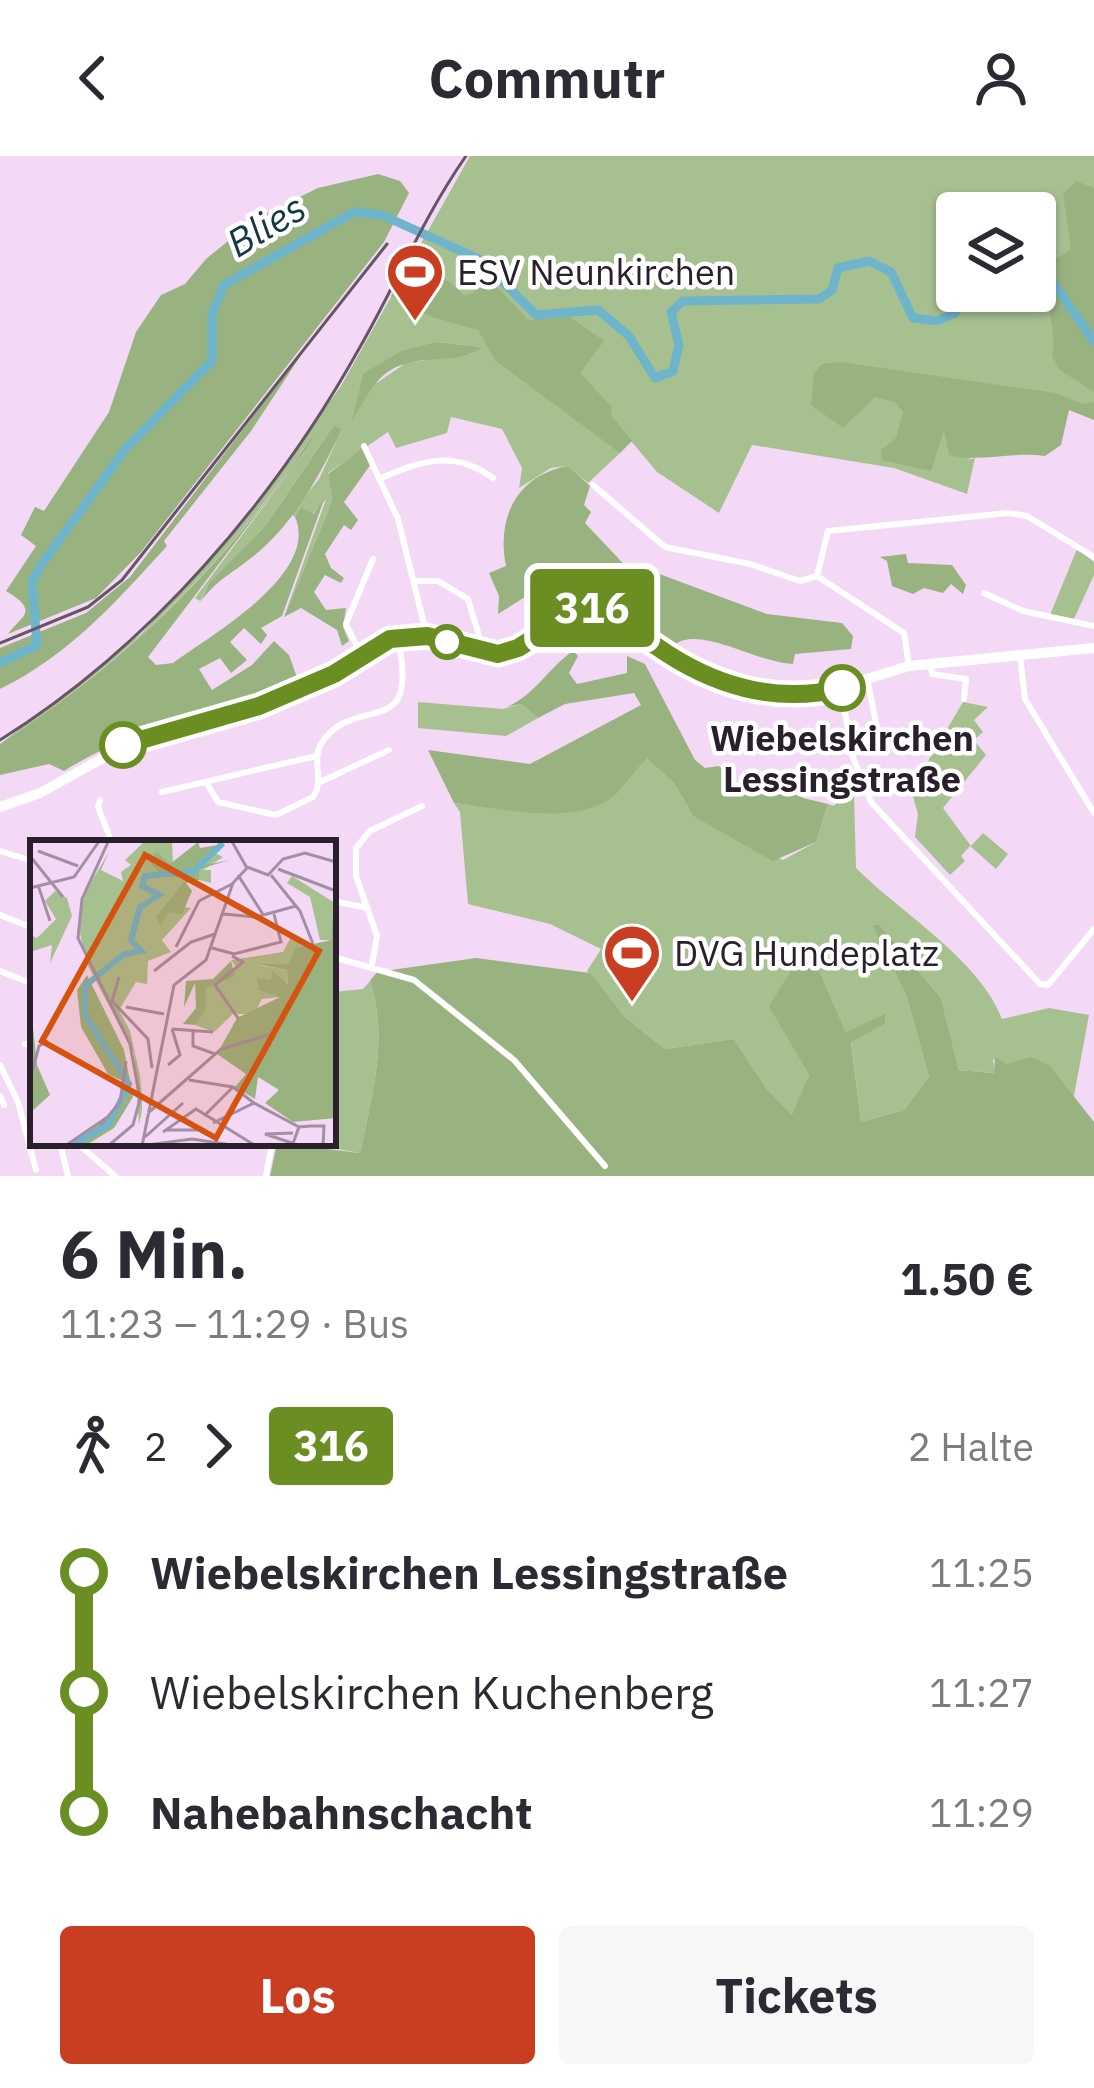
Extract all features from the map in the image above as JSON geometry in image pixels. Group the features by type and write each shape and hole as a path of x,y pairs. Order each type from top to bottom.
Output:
{"main road":[{"path":"0,807 35,795 141,737 259,706 326,678 398,637 427,636 482,652 512,651 570,612 594,608 687,667 733,685 783,695 841,688 909,666 1094,648"}],"street":[{"path":"364,446 417,581 427,636"},
{"path":"380,478 444,458 468,463 493,478"},
{"path":"593,485 664,547 751,564 800,581 817,577"},
{"path":"817,577 828,530 1008,513 1027,516 1094,557"},
{"path":"362,656 346,624 373,559"},
{"path":"817,577 856,607 901,630 909,666"},
{"path":"417,581 438,581 469,598 477,613 482,652"},
{"path":"985,593 1023,611 1094,626"},
{"path":"206,782 218,802 272,815 313,797 320,782 316,756 329,735 398,700 404,687 398,637"},
{"path":"1020,656 1025,699 1094,813"},
{"path":"931,665 932,674 966,679 964,699"},
{"path":"867,678 876,723"},
{"path":"841,688 848,739 875,807 1047,986 1094,929"},
{"path":"753,737 827,743 848,739"},
{"path":"320,782 389,750"},
{"path":"162,792 316,756"},
{"path":"100,800 98,807 111,840"},
{"path":"371,965 376,935 355,868 359,843 370,831 422,806"},
{"path":"0,851 30,860"},
{"path":"336,902 368,908"},
{"path":"0,915 30,927"},
{"path":"336,958 414,980 505,1052 604,1166"},
{"path":"0,971 30,983"},
{"path":"0,1065 16,1096 36,1170"},
{"path":"61,1146 68,1176"},
{"path":"80,1146 115,1176"},
{"path":"266,1176 271,1146"}],"green space":[{"path":"470,156 1094,156 1094,414 1064,407 967,460 975,458 967,494 894,468 752,445 719,513 657,472 631,441 600,434 620,453 588,483 567,466 551,468 519,488 522,468 502,429 451,417 447,433 396,448 388,432 328,473 332,499 284,617 326,499 313,514 301,507 295,517 290,514 319,479 342,429 334,425 266,525 209,583 200,601 195,598 308,447 322,421 254,515 178,600 137,639 94,676 0,744 141,634 249,513 341,386","holes":["435,342 483,347 472,354 406,363 359,395 360,387 403,350"]},
{"path":"378,174 400,181 409,193 384,242 141,552 96,598 8,634 25,609 6,591 36,546 21,535 35,507 44,511 109,412 136,332 161,295 185,284 206,259 255,219 318,188"},
{"path":"1076,181 1094,188 1094,392 1060,370 1052,356 1049,312 1056,312 1056,256 1071,249 1063,194"},
{"path":"414,251 465,296 473,293 485,274 528,320 570,317 604,341 580,373 612,407 611,415 632,441 620,453 495,360 478,330 429,316 391,296"},
{"path":"435,342 483,347 462,356 396,367 375,384 352,421 363,374 403,350"},
{"path":"309,343 251,431 164,541 167,546 69,644 0,689 0,648 86,613 130,577"},
{"path":"841,362 1055,393 1083,404 1094,402 1094,420 1069,410 1061,445 1045,456 949,455 944,430 931,471 882,460 881,450 896,438 903,412 895,402 875,397 843,428 811,405 814,373 822,364"},
{"path":"322,421 308,447 148,657 156,665 173,663 258,601 292,560 298,538 295,517 301,507 314,514 325,497 282,616 261,628 267,635 261,644 244,628 230,642 247,660 231,673 220,658 199,669 212,690 252,665 274,641 289,655 299,683 151,730 64,771 49,764 0,775 0,744 94,676 179,600 255,515"},
{"path":"334,425 342,429 295,512 270,541 200,603 209,583 266,525"},
{"path":"363,448 371,464 344,502 358,520 351,530 344,525 325,554 331,568 344,578 341,583 325,575 314,592 326,610 346,608 343,627 349,641 342,646 337,630 301,608 284,617 332,499 328,474"},
{"path":"568,466 590,486 584,505 591,512 585,523 635,576 646,569 767,614 842,623 853,636 851,649 795,654 793,664 698,639 674,645 615,603 602,574 577,581 574,577 544,595 539,588 498,614 499,596 489,573 506,566 504,531 514,501 535,479"},
{"path":"1077,549 1094,562 1094,575 1074,619 1050,615"},
{"path":"906,554 908,563 952,565 966,585 963,594 951,584 943,593 924,588 913,594 892,586 887,561 880,557"},
{"path":"573,651 578,656 569,673 577,684 627,673 627,656 645,664 695,760 705,768 719,766 738,785 783,784 803,798 828,804 816,842 773,861 693,816 674,783 648,759 610,799 586,809 529,813 454,803 428,750 530,764 641,705 634,693 565,704 538,718 521,704 507,707"},
{"path":"418,702 503,709 521,704 538,718 506,736 418,728"},
{"path":"963,702 988,707 974,720 983,732 974,740 986,755 943,808 971,846 983,833 1008,854 996,869 970,846 961,856 965,861 950,875 915,837 918,814 911,790"},
{"path":"649,759 674,783 693,816 783,860 816,842 828,804 834,806 846,792 854,794 856,868 958,957 991,997 1002,1019 1049,1008 1089,1015 1073,1101 1046,1079 993,1059 995,1073 959,1070 941,998 879,924 874,927 906,995 929,1077 904,1110 861,1122 851,1041 885,1024 885,1015 846,1032 816,963 770,1006 809,1075 793,1116 767,1089 734,1039 665,1049 625,1017 587,971 601,949 550,924 468,904 460,812 454,803 541,813"},
{"path":"879,924 941,998 959,1070 994,1073 995,1057 1007,1064 1031,1057 1050,1066 1094,1122 1094,1176 270,1176 276,1146 360,1153 377,1067 378,1024 370,981 377,972 476,958 590,973 625,1017 665,1049 734,1039 767,1089 792,1115 809,1075 769,1006 798,960 816,963 846,1032 885,1014 885,1024 851,1042 861,1122 904,1110 929,1077 906,995 873,926"},
{"path":"370,981 378,1046 360,1153 321,1146 336,1146 336,992 363,989"}],"waterway":[{"name":"Blies","path":"0,663 37,645 32,582 41,565 127,447 212,361 212,314 224,285 354,212 382,215 481,260 536,315 598,310 629,336 655,378 673,371 679,345 671,312 683,301 819,299 832,290 838,268 869,261 891,272 913,318 937,321 955,312"},
{"name":"Blies","path":"1056,287 1094,342"}],"railway":[{"path":"0,740 107,661 157,615 248,514 326,404 466,156"},
{"path":"0,643 88,607 122,580 387,244"}],"bus line":[{"name":"316","path":"123,745 168,728 259,706 334,674 390,639 427,636 498,654 518,648 582,608 607,613 687,667 733,685 783,695 842,688"}],"place":[{"name":"ESV Neunkirchen","path":"415,323"},
{"name":"Wiebelskirchen Lessingstraße","path":"842,688"},
{"name":"DVG Hundeplatz","path":"632,1004"}]}
